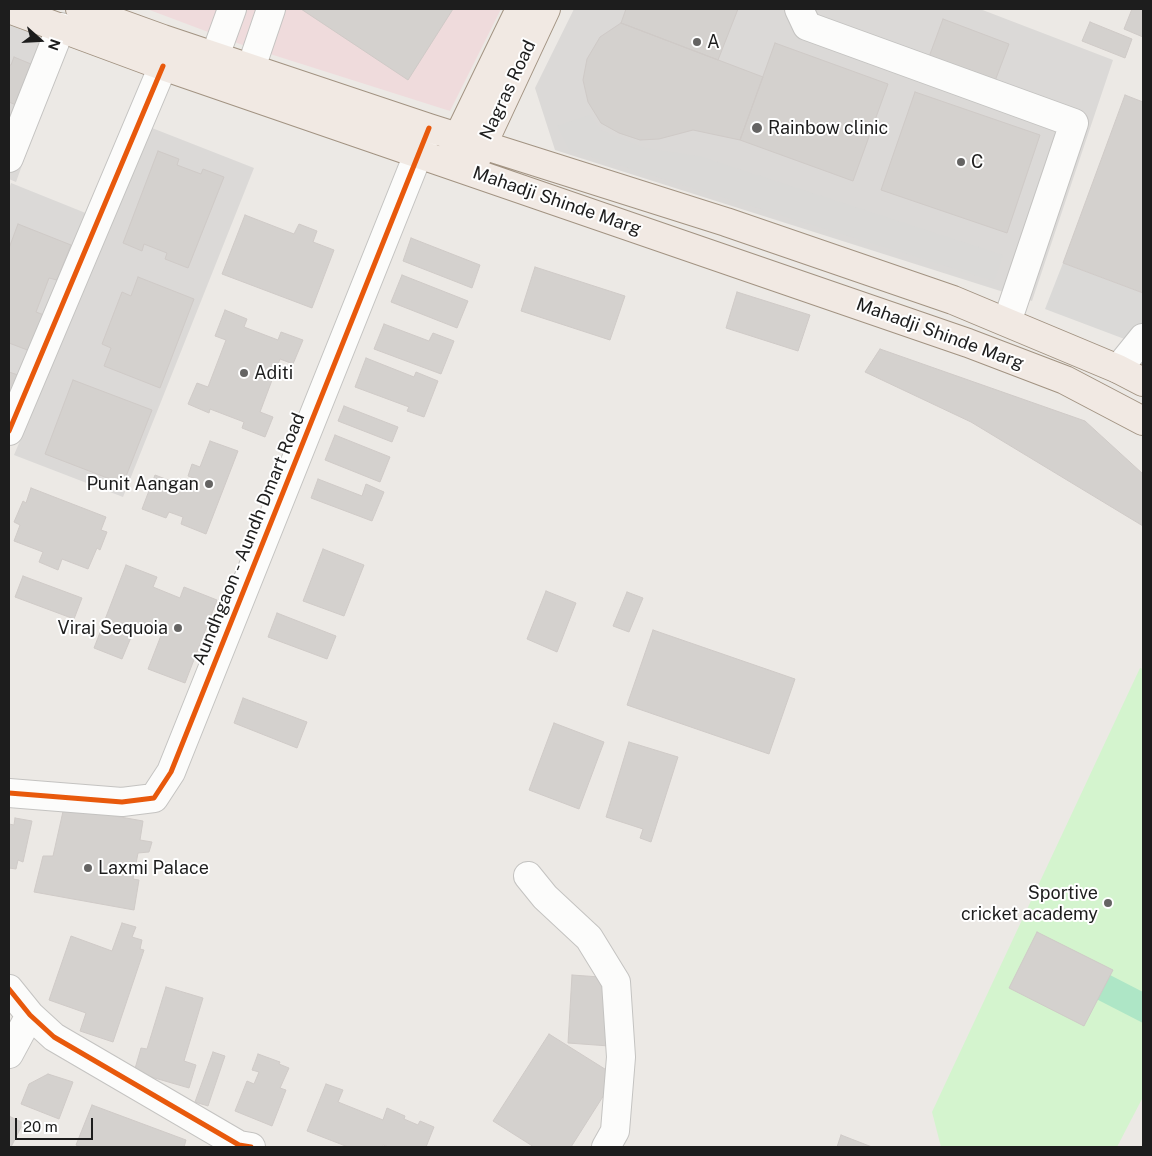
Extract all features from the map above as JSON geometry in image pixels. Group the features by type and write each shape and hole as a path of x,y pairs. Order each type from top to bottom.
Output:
{"main road":[{"name":"Mahadji Shinde Marg","path":"10,9 70,18 215,56 429,128 726,222 953,300 1079,352 1143,382"},
{"name":"Nagras Road","path":"470,141 520,9"},
{"name":"Nagras Road","path":"470,141 546,9"},
{"name":"Mahadji Shinde Marg","path":"70,18 163,66 950,337 1065,380 1143,422"},
{"path":"459,167 470,141"},
{"path":"1065,380 1079,352"}],"street":[{"path":"215,56 232,9"},
{"path":"251,68 271,9"},
{"path":"800,9 806,26 1074,123 1007,322"},
{"path":"9,158 70,18"},
{"path":"9,431 163,66"},
{"name":"Aundhgaon - Aundh Dmart Road","path":"9,793 122,802 154,798 171,772 429,128"},
{"path":"1118,369 1143,338"},
{"path":"528,876 545,897 589,938 616,982 620,1057 615,1131 606,1147"},
{"path":"9,989 30,1015 54,1037 243,1146"},
{"path":"9,1054 30,1015"}],"shaded area":[{"path":"147,9 501,9 450,111 248,47"},
{"path":"574,9 980,9 1113,60 1032,301 555,150 535,88"},
{"path":"9,23 66,43 16,182 9,179"},
{"path":"589,115 601,130 645,148 699,156 1003,255 994,281 569,150 557,126"},
{"path":"152,128 254,168 123,497 14,455"},
{"path":"11,183 98,218 9,429 9,189"},
{"path":"1063,263 1143,293 1143,346 1045,309"}],"green space":[{"path":"1140,668 1143,669 1143,1097 1117,1147 941,1147 932,1112"},
{"path":"1042,940 1143,992 1143,1023 1030,965"}],"building":[{"path":"301,9 453,9 408,80"},
{"name":"A","path":"626,9 738,9 718,60 621,23"},
{"path":"1132,9 1143,9 1143,37 1124,29"},
{"path":"943,19 1009,44 995,81 929,57"},
{"path":"1090,22 1132,39 1125,58 1082,41"},
{"path":"621,23 763,77 740,140 693,130 659,139 640,140 619,133 601,123 588,102 583,80 587,59 600,37"},
{"path":"775,43 888,84 853,181 740,140"},
{"path":"14,57 31,64 23,108 9,102 9,65 11,65"},
{"name":"C","path":"915,92 1040,135 1007,233 881,190"},
{"path":"1125,95 1143,102 1143,293 1063,263"},
{"path":"158,151 179,159 177,165 201,174 203,169 224,177 188,268 165,259 167,253 144,244 142,251 123,243"},
{"path":"245,215 294,234 299,224 317,231 313,242 334,250 312,308 222,274"},
{"path":"18,224 71,245 57,280 49,278 36,312 44,315 30,351 9,343 9,248"},
{"path":"411,238 480,265 472,288 403,261"},
{"path":"535,267 625,296 610,340 521,311"},
{"path":"402,275 468,301 457,328 391,302"},
{"path":"138,277 194,299 160,388 104,366 111,348 102,344 122,292 131,296"},
{"path":"737,292 810,315 798,351 726,328"},
{"name":"Aditi","path":"225,310 247,319 244,327 278,340 281,332 303,340 293,364 280,359 260,412 273,417 265,437 242,428 244,422 210,409 209,413 188,404 197,383 208,387 226,340 215,336"},
{"path":"384,324 429,341 433,333 454,341 441,374 374,349"},
{"path":"880,349 1085,421 1143,474 1143,526 971,422 865,372"},
{"path":"366,358 414,377 416,372 438,381 424,417 407,411 409,407 355,387"},
{"path":"9,372 18,375 9,400"},
{"path":"73,380 152,410 123,484 45,454"},
{"path":"344,406 398,427 392,442 338,421"},
{"path":"335,435 390,457 380,482 325,460"},
{"name":"Punit Aangan","path":"210,441 238,451 206,534 181,524 183,517 169,512 166,518 142,509 155,475 192,489 196,479 188,476 192,464 200,467"},
{"path":"318,479 362,496 366,484 384,492 372,521 311,498"},
{"path":"31,488 106,517 101,530 107,532 100,550 97,548 88,569 62,559 58,570 39,562 43,552 14,541 20,525 14,522 23,501 26,503"},
{"path":"323,549 364,565 344,616 303,601"},
{"name":"Viraj Sequoia","path":"126,565 157,577 153,587 180,598 184,587 217,600 185,683 148,669 162,633 137,623 122,659 94,648"},
{"path":"23,576 82,598 74,619 15,597"},
{"path":"546,591 576,603 557,652 527,639"},
{"path":"627,592 643,598 629,632 613,626"},
{"path":"277,613 336,636 327,659 268,637"},
{"path":"653,630 795,679 769,754 627,705"},
{"path":"243,698 307,722 297,748 234,723"},
{"path":"554,723 604,742 579,809 529,790"},
{"path":"629,742 678,757 651,842 640,838 643,829 606,817"},
{"name":"Laxmi Palace","path":"64,807 143,821 140,840 152,842 149,852 138,853 133,879 139,880 134,910 34,892 43,856 53,856"},
{"path":"15,818 32,821 23,862 18,860 16,869 9,868 9,824 14,825"},
{"path":"122,923 136,927 132,937 142,940 140,949 144,950 113,1042 80,1031 86,1013 49,1000 71,936 112,951"},
{"path":"1037,932 1113,970 1084,1026 1009,988"},
{"path":"572,975 614,978 609,1046 568,1043"},
{"path":"166,987 203,998 184,1061 196,1065 189,1088 134,1072 141,1048 147,1049"},
{"path":"549,1034 616,1076 571,1147 534,1147 493,1121"},
{"path":"213,1052 225,1056 208,1106 195,1102"},
{"path":"258,1054 280,1062 279,1064 289,1068 280,1088 286,1090 272,1126 235,1111 247,1081 254,1084 259,1072 252,1070"},
{"path":"48,1074 73,1082 59,1119 21,1104 29,1084"},
{"path":"326,1084 343,1090 338,1102 383,1120 387,1108 405,1116 404,1119 418,1125 420,1121 434,1127 426,1147 389,1147 383,1145 382,1147 348,1147 307,1131"},
{"path":"92,1105 186,1140 184,1147 81,1147 76,1145"},
{"path":"9,1116 23,1123 11,1147 9,1147"},
{"path":"841,1135 872,1147 837,1147"}],"cycle path":[{"path":"9,431 163,66"},
{"path":"9,793 122,802 154,798 171,772 429,128"},
{"path":"9,989 30,1015 54,1037 239,1145 251,1147"}],"place":[{"name":"A","path":"697,42"},
{"name":"Rainbow clinic","path":"757,128"},
{"name":"C","path":"961,162"},
{"name":"Aditi","path":"244,373"},
{"name":"Punit Aangan","path":"209,484"},
{"name":"Viraj Sequoia","path":"178,628"},
{"name":"Laxmi Palace","path":"88,868"},
{"name":"Sportive cricket academy","path":"1108,903"}]}
